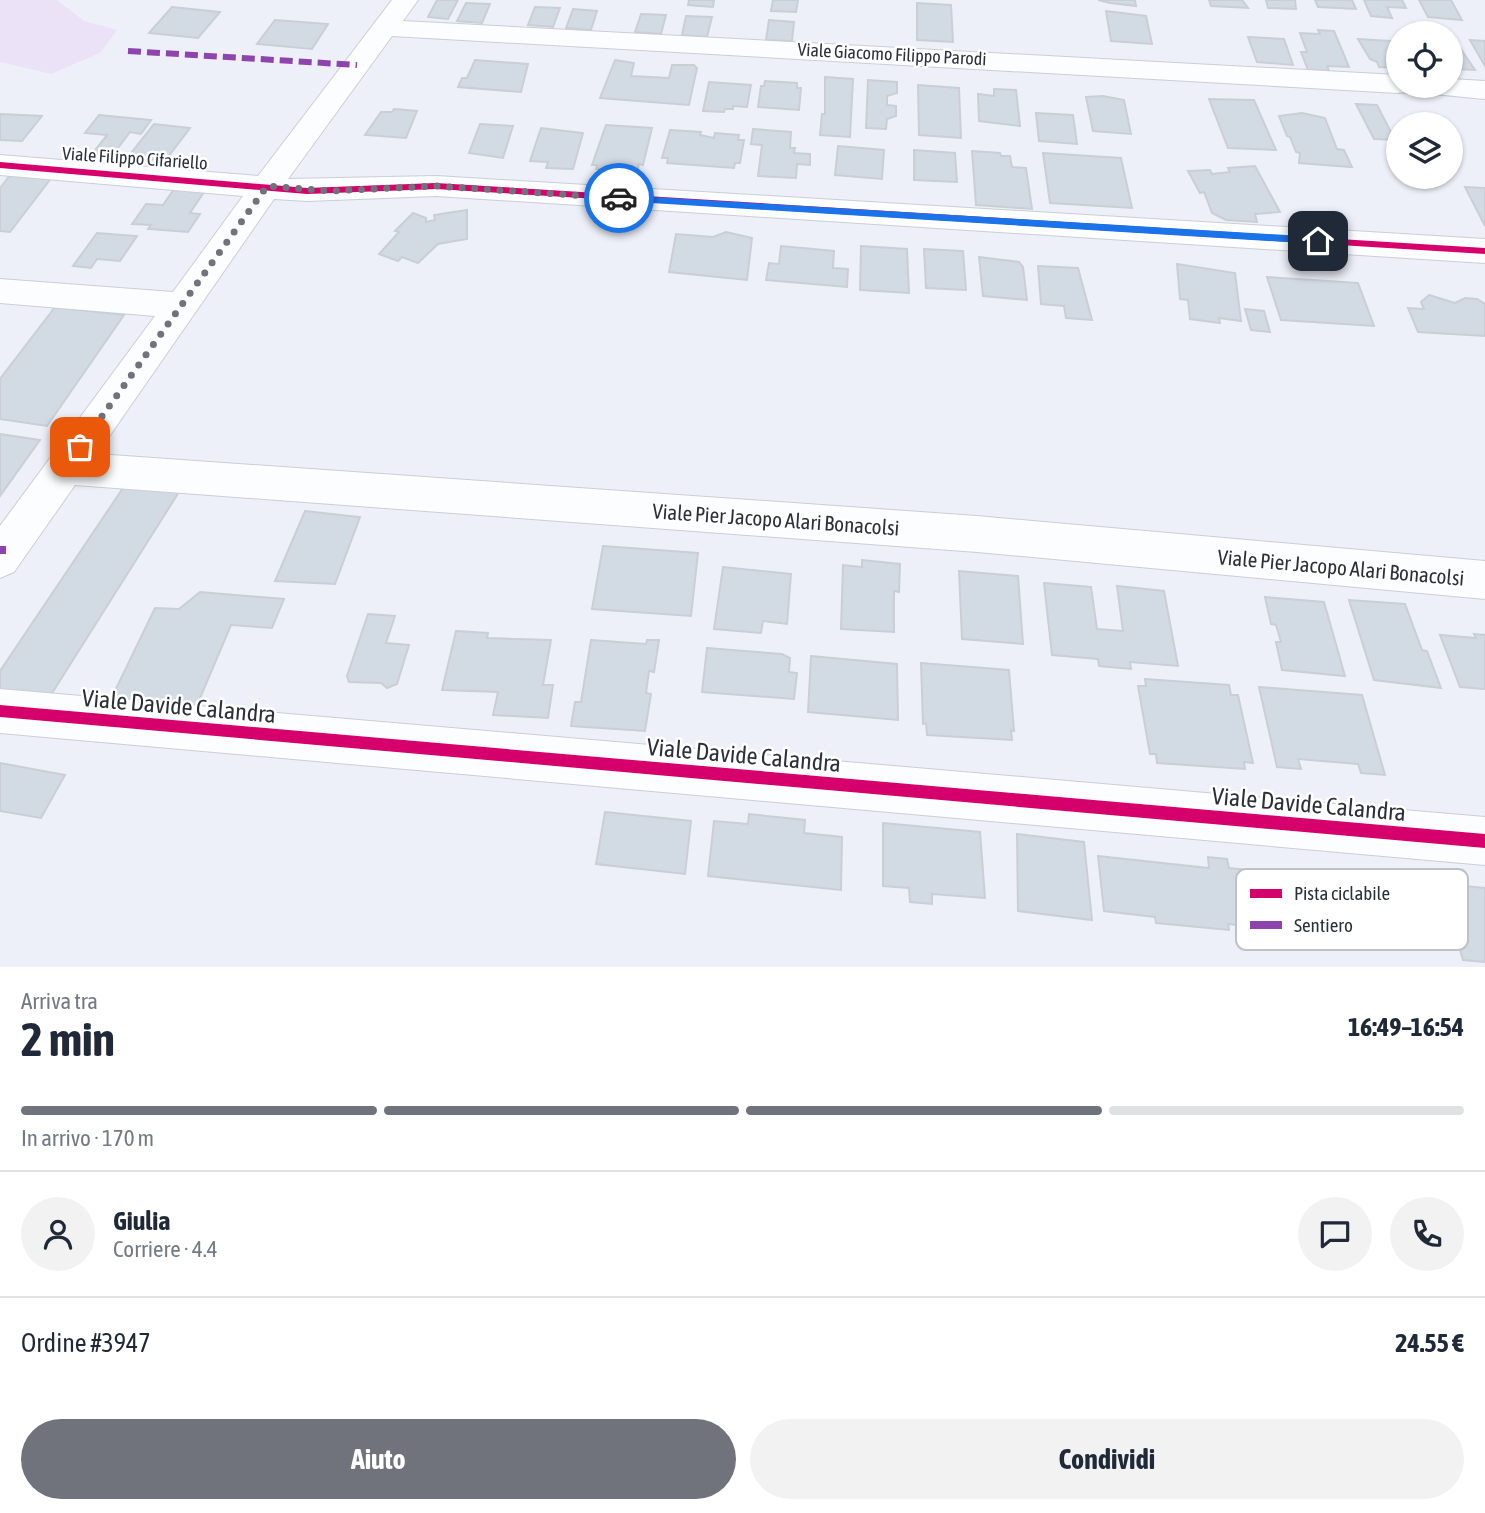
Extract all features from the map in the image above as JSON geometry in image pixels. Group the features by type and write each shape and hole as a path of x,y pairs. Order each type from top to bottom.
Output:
{"street":[{"path":"2,553 405,0"},
{"name":"Viale Giacomo Filippo Parodi","path":"386,28 1150,68 1386,83"},
{"path":"1463,89 1485,90"},
{"name":"Viale Filippo Cifariello","path":"0,165 318,191 436,186 1485,251"},
{"path":"0,291 181,305"},
{"name":"Viale Pier Jacopo Alari Bonacolsi","path":"65,468 977,534 1485,580"},
{"name":"Viale Davide Calandra","path":"0,711 1485,841"}],"shaded area":[{"path":"0,0 57,0 84,21 117,30 100,53 51,74 0,62"}],"building":[{"path":"437,0 458,0 448,19 428,17"},
{"path":"689,0 714,0 713,7 688,5"},
{"path":"773,0 798,0 796,12 771,11"},
{"path":"1098,0 1135,0 1136,6 1110,3"},
{"path":"1209,0 1242,0 1248,8 1211,6"},
{"path":"1266,0 1295,0 1296,9 1268,8"},
{"path":"1315,0 1352,0 1356,9 1318,7"},
{"path":"1364,0 1402,0 1406,8 1387,7 1392,18 1371,16"},
{"path":"1419,0 1451,0 1462,20 1428,17"},
{"path":"466,3 490,4 482,23 457,21"},
{"path":"917,3 951,5 953,42 917,40"},
{"path":"172,7 220,12 198,38 149,33"},
{"path":"535,7 560,8 553,27 528,25"},
{"path":"573,9 597,11 591,30 566,28"},
{"path":"1106,11 1146,16 1152,44 1111,41"},
{"path":"641,14 666,15 661,34 635,32"},
{"path":"686,16 712,17 707,37 682,35"},
{"path":"275,20 328,24 312,49 257,44"},
{"path":"769,20 794,22 792,41 766,40"},
{"path":"1318,30 1334,31 1349,67 1327,66 1329,71 1308,70 1301,52 1307,52 1300,33 1320,34"},
{"path":"1248,37 1284,39 1293,65 1257,62"},
{"path":"1358,39 1386,41 1386,67 1379,67 1377,62 1370,59"},
{"path":"1470,40 1485,41 1485,66"},
{"path":"1463,52 1475,70 1463,69"},
{"path":"475,60 528,64 521,92 458,87 462,78 467,78"},
{"path":"615,60 634,63 631,76 669,78 672,65 694,65 697,68 689,105 600,98"},
{"path":"825,77 853,79 850,137 820,135 822,114 825,114"},
{"path":"868,80 897,82 897,93 887,96 887,105 896,106 896,116 887,119 886,129 866,128"},
{"path":"765,81 797,83 797,88 801,88 799,110 758,107 761,86 764,86"},
{"path":"709,82 751,85 747,107 733,106 733,109 725,109 724,112 703,111"},
{"path":"918,85 959,88 961,138 919,135"},
{"path":"994,89 1016,90 1020,126 979,121 978,94 994,96"},
{"path":"1103,96 1124,100 1131,134 1093,131 1086,97"},
{"path":"1209,99 1254,100 1276,150 1228,148"},
{"path":"1356,104 1377,105 1386,122 1386,140 1374,139"},
{"path":"394,109 417,111 406,138 365,135 381,112 392,112"},
{"path":"1036,113 1073,115 1077,144 1039,141"},
{"path":"1302,113 1325,118 1337,149 1344,150 1352,167 1299,163 1300,153 1296,152 1279,116"},
{"path":"0,114 42,116 22,141 0,140"},
{"path":"99,115 151,120 141,134 130,132 112,156 92,154 107,135 85,133"},
{"path":"154,124 190,128 165,161 128,157"},
{"path":"480,124 513,126 503,158 469,153"},
{"path":"606,125 652,128 643,165 639,164 638,168 616,167 615,170 596,169 597,165 592,165"},
{"path":"541,128 583,133 573,169 546,168 548,162 530,161"},
{"path":"753,129 791,132 790,148 795,148 794,153 810,154 810,165 797,164 796,178 758,176 762,145 751,144"},
{"path":"670,130 701,132 700,135 714,138 715,133 739,135 738,140 744,140 740,163 735,163 734,168 667,163 668,158 662,158"},
{"path":"838,146 884,150 882,179 835,175"},
{"path":"914,150 955,153 957,182 914,180"},
{"path":"972,151 1010,156 1012,167 1026,168 1032,209 976,205"},
{"path":"1043,153 1121,158 1132,208 1050,203"},
{"path":"1255,166 1280,212 1255,214 1257,222 1226,220 1212,213 1204,192 1200,193 1188,171 1210,170 1212,174 1230,172 1228,168"},
{"path":"11,174 52,177 10,232 0,231 0,188"},
{"path":"176,186 206,189 190,213 200,214 188,232 148,229 151,225 132,224 146,204 163,205"},
{"path":"1465,187 1485,188 1485,226"},
{"path":"467,210 467,239 438,244 418,263 402,257 398,261 379,254 399,232 395,231 413,213 426,218 426,222 435,220 434,215"},
{"path":"726,232 752,238 747,280 669,272 676,234 713,237"},
{"path":"97,233 137,236 120,261 97,259 91,268 73,266"},
{"path":"781,246 834,251 833,268 848,269 847,287 766,280 769,263 779,264"},
{"path":"861,246 907,249 909,293 860,290"},
{"path":"924,249 963,251 966,290 926,288"},
{"path":"979,257 1019,262 1023,267 1027,300 983,296"},
{"path":"1177,264 1235,273 1241,321 1219,318 1220,323 1190,319 1188,300 1180,299"},
{"path":"1038,266 1078,268 1092,320 1066,318 1064,306 1041,304"},
{"path":"1267,277 1358,283 1374,326 1281,320"},
{"path":"1429,295 1455,303 1465,298 1477,299 1485,304 1485,336 1418,332 1408,308 1424,309 1421,302"},
{"path":"55,307 124,315 47,426 0,419 0,379"},
{"path":"1245,309 1264,311 1270,332 1251,330"},
{"path":"0,434 40,440 0,496"},
{"path":"123,488 179,492 49,698 0,693 0,671"},
{"path":"305,511 360,517 335,584 275,581"},
{"path":"603,546 698,553 691,616 592,609"},
{"path":"862,560 900,564 899,592 894,591 894,632 841,629 843,565 862,567"},
{"path":"723,567 791,574 787,624 763,621 761,633 714,629"},
{"path":"959,571 1018,576 1023,644 962,639"},
{"path":"1044,583 1091,587 1097,629 1123,631 1117,586 1164,591 1178,666 1130,662 1131,669 1099,666 1098,659 1052,655"},
{"path":"200,592 284,599 272,628 231,625 195,710 109,703 155,608 179,609"},
{"path":"1265,597 1324,602 1345,676 1282,670 1276,642 1281,642 1276,625 1271,624"},
{"path":"1349,600 1405,604 1422,650 1427,651 1441,688 1374,680"},
{"path":"368,614 395,616 386,643 409,645 397,684 387,688 381,683 349,682 347,676"},
{"path":"456,631 488,633 487,638 551,640 543,685 553,685 548,718 493,715 498,692 442,690"},
{"path":"1474,634 1485,635 1485,689 1460,687 1440,635 1476,638"},
{"path":"591,640 646,644 647,640 659,640 654,672 649,671 646,693 651,694 645,731 571,726 575,702 581,702"},
{"path":"707,648 782,654 790,658 789,672 797,673 794,699 702,692"},
{"path":"811,656 897,664 898,720 808,712"},
{"path":"921,663 1009,670 1014,731 1011,730 1012,740 927,735 926,723 923,724"},
{"path":"1145,679 1229,685 1231,695 1238,695 1253,763 1244,762 1245,769 1157,763 1156,754 1150,754 1138,686 1146,686"},
{"path":"1259,687 1362,695 1385,775 1361,773 1358,764 1298,759 1301,769 1277,767"},
{"path":"0,763 65,775 41,818 0,811"},
{"path":"605,812 691,821 685,874 596,864"},
{"path":"749,814 805,820 804,833 842,837 841,890 708,876 714,821 748,824"},
{"path":"883,823 980,832 985,898 932,894 932,904 910,902 909,888 883,886"},
{"path":"1017,834 1084,842 1092,920 1018,911"},
{"path":"1098,856 1209,868 1208,857 1227,859 1229,868 1239,869 1236,869 1236,925 1228,924 1229,930 1156,923 1155,917 1104,911"},
{"path":"1468,886 1485,888 1485,962 1463,960 1460,950 1468,950"}],"marked path":[{"path":"128,51 357,65"},
{"path":"0,550 6,550"}],"cycle path":[{"path":"0,165 307,191 436,186 1485,251"},
{"path":"0,711 1485,841"}],"way so far":[{"path":"80,447 267,186 307,191 436,186 619,198"}],"route":[{"path":"619,198 1318,241"}]}
